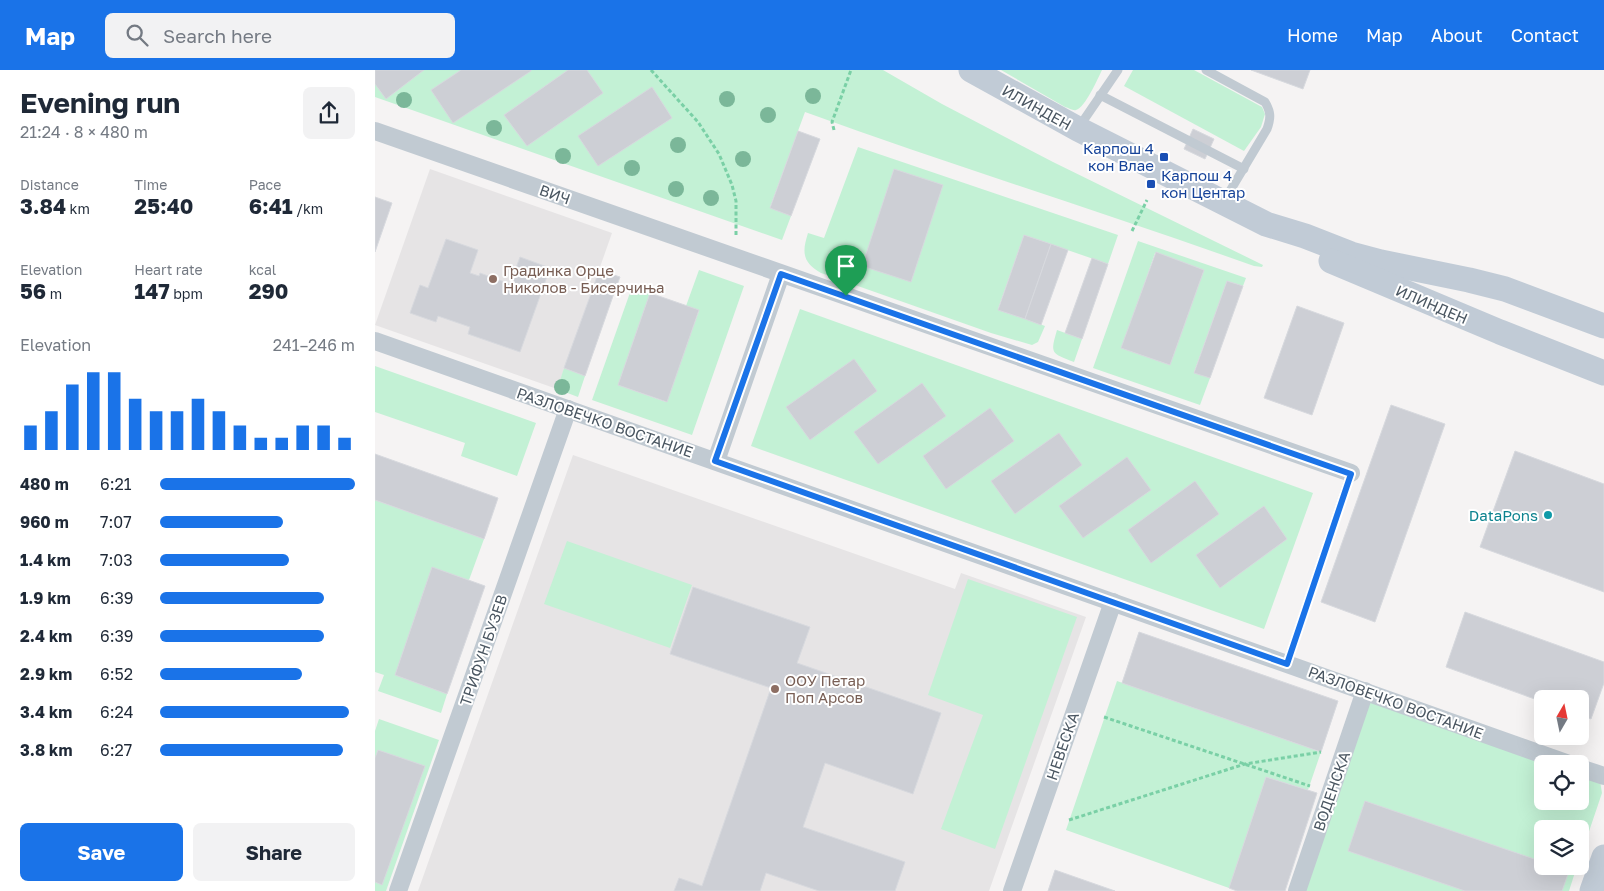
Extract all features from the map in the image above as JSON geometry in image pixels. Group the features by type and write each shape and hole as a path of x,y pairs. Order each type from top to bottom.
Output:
{"street":[{"name":"ИЛИНДЕН","path":"971,70 1078,129 1223,204 1266,224 1305,236 1351,254 1505,289 1604,326"},
{"name":"ВИЧ","path":"375,130 1351,474"},
{"name":"ИЛИНДЕН","path":"1266,224 1281,237 1359,274 1604,372"},
{"path":"715,461 781,274"},
{"name":"РАЗЛОВЕЧКО ВОСТАНИЕ","path":"375,341 1544,755"},
{"name":"ТРИФУН БУЗЕВ","path":"398,891 568,409"},
{"name":"НЕВЕСКА","path":"1012,891 1113,602"},
{"name":"ВОДЕНСКА","path":"1297,891 1365,691"},
{"path":"1589,771 1604,776"},
{"path":"1592,891 1604,857"}],"lane":[{"path":"1078,129 1118,70"},
{"path":"1206,70 1265,102 1270,110 1271,117 1267,129 1223,204"},
{"path":"1101,95 1244,169"},
{"name":"ВИЧ","path":"1287,664 1351,474"}],"path":[{"path":"651,70 698,122 719,154 732,185 736,201 735,257"},
{"path":"834,130 832,122 851,70"},
{"path":"1132,230 1147,200"},
{"path":"1104,717 1310,786"},
{"path":"1069,820 1245,764 1321,752"}],"shaded area":[{"name":"Градинка Орце Николов - Бисерчиња","path":"430,169 612,233 557,389 375,325"},
{"name":"ООУ Петар Поп Арсов","path":"573,455 955,589 961,573 1086,617 989,891 418,891"}],"green space":[{"path":"375,70 883,70 942,104 1053,162 1263,265 1262,267 1254,266 805,112 770,207 791,216 782,240 375,97"},
{"path":"1001,70 1102,70 1087,99 1080,108 1075,110 1065,107"},
{"path":"1133,70 1194,70 1262,107 1265,114 1261,127 1244,151 1124,86"},
{"path":"858,147 1118,235 1108,264 1024,235 998,309 1045,326 1038,342 1032,345 991,333 821,273 810,265 805,256 804,251 808,233 824,238"},
{"path":"1138,241 1246,278 1243,286 1227,281 1194,372 1210,378 1200,405 1093,368","holes":["1155,253 1204,270 1170,365 1122,348"]},
{"path":"699,270 744,286 692,435 592,400 632,287 650,293 618,385 666,402 699,311 686,306"},
{"path":"800,309 1313,493 1264,629 751,446"},
{"path":"1057,330 1082,339 1074,362 1054,352 1053,344"},
{"path":"375,366 536,423 517,476 461,456 465,443 375,412"},
{"path":"564,368 585,376 578,397 557,389"},
{"path":"375,500 484,539 469,580 432,568 395,675 447,694 441,713 378,691 384,675 375,672"},
{"path":"567,541 692,585 670,648 544,604"},
{"path":"968,579 1077,617 995,849 941,829 983,715 928,695"},
{"path":"1117,681 1321,752 1308,790 1266,777 1229,888 1066,830"},
{"path":"1365,691 1534,760 1534,810 1589,810 1589,771 1599,775 1602,793 1589,831 1589,820 1534,820 1534,875 1574,875 1569,891 1297,891"},
{"path":"379,719 439,740 386,891 375,891 375,731"}],"building":[{"path":"375,70 424,70 386,99 375,84"},
{"path":"461,70 531,71 453,123 431,90"},
{"path":"568,70 587,70 603,93 527,146 504,115"},
{"path":"1251,70 1310,70 1303,89"},
{"path":"652,87 672,118 598,166 578,136"},
{"path":"1193,129 1214,139 1205,159 1184,149"},
{"path":"798,131 820,139 791,216 770,208"},
{"path":"894,169 943,185 911,282 862,266"},
{"path":"375,197 392,203 375,252"},
{"path":"1024,235 1051,244 1025,319 998,310"},
{"path":"446,239 478,250 470,273 479,276 480,273 510,284 520,257 550,268 520,352 468,334 470,327 438,316 436,322 410,313 420,285 428,288"},
{"path":"1051,244 1068,250 1041,325 1025,319"},
{"path":"1156,252 1204,270 1170,365 1121,348"},
{"path":"1092,258 1108,264 1082,339 1065,333"},
{"path":"599,270 620,277 613,296 593,288"},
{"path":"1227,281 1243,286 1210,378 1194,373"},
{"path":"593,288 613,296 585,376 564,368"},
{"path":"650,293 699,310 667,402 618,385"},
{"path":"1297,306 1344,323 1312,415 1264,398"},
{"path":"854,359 877,391 810,440 786,407"},
{"path":"922,383 946,416 878,464 854,432"},
{"path":"1391,405 1445,424 1375,622 1321,602"},
{"path":"990,408 1014,441 946,489 923,456"},
{"path":"1059,433 1082,465 1015,514 991,481"},
{"name":"DataPons","path":"1515,451 1604,484 1604,592 1480,547"},
{"path":"375,454 498,498 484,539 375,500"},
{"path":"1127,457 1151,490 1083,538 1059,506"},
{"path":"1195,481 1219,514 1151,563 1128,530"},
{"path":"1264,506 1287,539 1220,588 1196,555"},
{"path":"432,567 485,586 447,694 395,675"},
{"path":"693,587 810,627 797,663 941,713 913,794 825,763 803,827 905,862 895,891 819,891 766,873 760,891 674,891 679,878 702,886 771,688 670,654"},
{"path":"1465,612 1604,662 1604,683 1591,719 1589,718 1589,690 1534,690 1534,699 1446,667"},
{"path":"1139,632 1338,701 1321,752 1122,683"},
{"path":"378,750 425,766 382,885 375,882 375,758"},
{"path":"1266,777 1317,793 1285,891 1237,891 1229,888"},
{"path":"1365,801 1534,859 1534,875 1568,875 1562,891 1465,891 1348,851"},
{"path":"1055,870 1115,891 1048,891"}],"place":[{"name":"Карпош 4 кон Влае","path":"1164,157"},
{"name":"Карпош 4 кон Центар","path":"1151,184"},
{"name":"Градинка Орце Николов - Бисерчиња","path":"493,279"},
{"name":"DataPons","path":"1548,515"},
{"name":"ООУ Петар Поп Арсов","path":"775,689"}],"route":[{"path":"781,274 846,296 1351,474 1287,664 715,461 781,274"}]}
